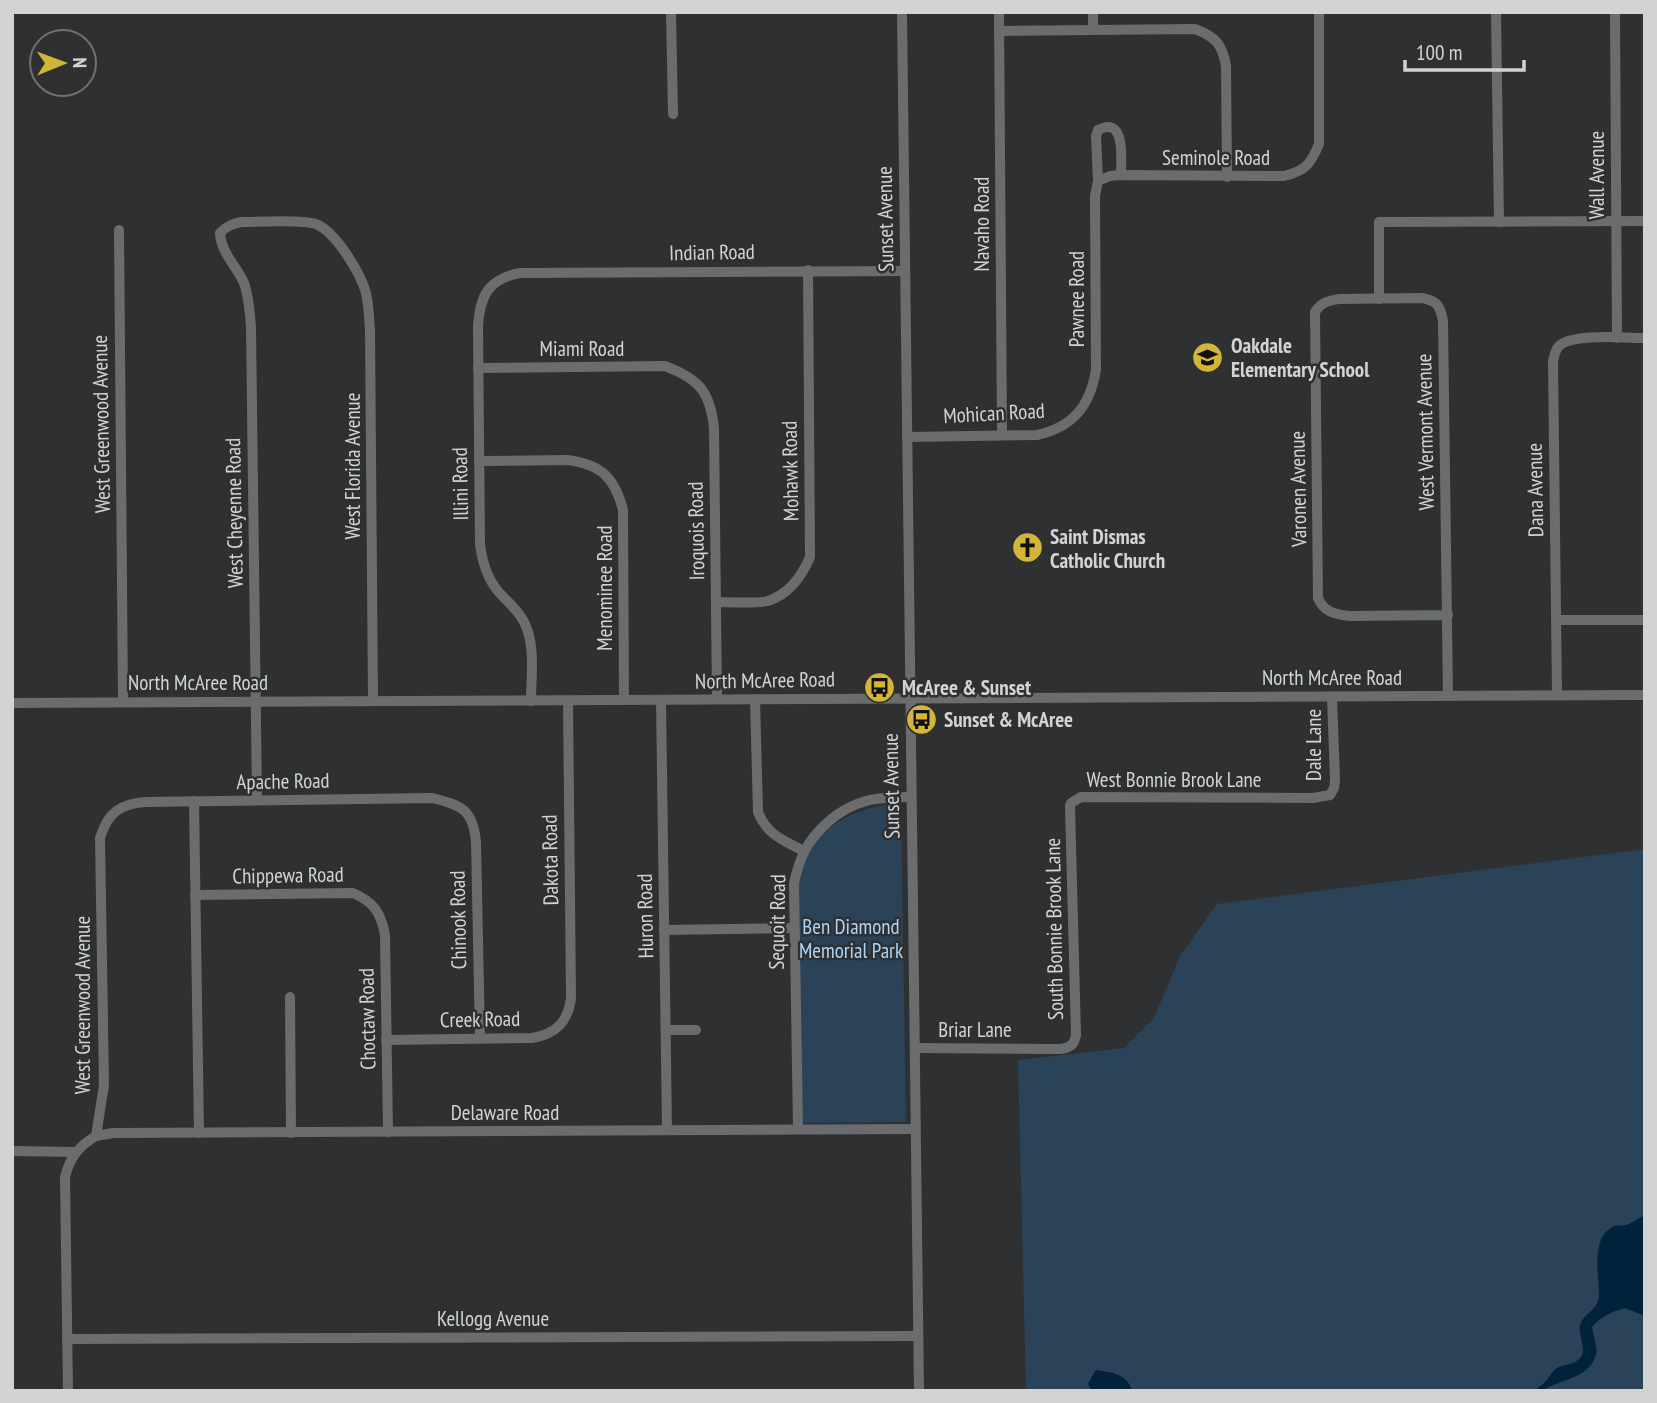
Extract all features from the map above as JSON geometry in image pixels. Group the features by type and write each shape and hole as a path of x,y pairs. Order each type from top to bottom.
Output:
{"street":[{"path":"671,12 673,114"},
{"name":"Sunset Avenue","path":"902,12 919,1391"},
{"name":"Navaho Road","path":"999,12 1002,435"},
{"path":"1093,12 1093,30"},
{"name":"Seminole Road","path":"1098,181 1110,176 1284,176 1297,173 1308,165 1319,144 1319,12"},
{"path":"1496,12 1499,222"},
{"name":"Wall Avenue","path":"1615,12 1617,338"},
{"path":"999,31 1195,29 1208,34 1217,41 1226,66 1227,177"},
{"name":"Pawnee Road","path":"1079,413 1093,386 1096,370 1096,136 1098,130 1105,126 1117,131 1121,141 1121,176"},
{"path":"1379,299 1379,222 1645,221"},
{"name":"West Cheyenne Road","path":"257,800 251,328 249,302 244,284 221,243 220,233 226,227 241,222 304,222 326,229 336,240"},
{"name":"West Greenwood Avenue","path":"119,230 123,702"},
{"name":"West Florida Avenue","path":"336,240 358,274 366,292 369,314 373,701"},
{"name":"Mohawk Road","path":"716,602 766,601 778,596 798,580 810,557 808,271"},
{"name":"Indian Road","path":"520,273 905,271"},
{"name":"Illini Road","path":"520,273 500,280 481,300 478,326 480,544 488,578 520,615 527,628 531,651 531,701"},
{"name":"West Vermont Avenue","path":"1379,299 1422,298 1432,300 1441,311 1448,696"},
{"name":"Varonen Avenue","path":"1379,299 1326,301 1319,305 1315,312 1318,598 1328,611 1349,616 1448,615"},
{"name":"Dana Avenue","path":"1557,695 1553,362 1559,345 1567,341 1576,338 1617,338"},
{"path":"1617,338 1645,338"},
{"name":"Miami Road","path":"478,368 665,366 685,374"},
{"name":"Iroquois Road","path":"685,374 695,381 704,393 712,410 714,428 717,699"},
{"name":"Mohican Road","path":"907,437 1037,435 1052,432 1079,413"},
{"name":"Menominee Road","path":"479,461 581,462 610,479 619,493 623,510 624,700"},
{"path":"1556,620 1645,620"},
{"name":"North McAree Road","path":"12,703 1645,695"},
{"name":"Dale Lane","path":"1291,798 1324,797 1334,788 1332,696"},
{"name":"Sequoit Road","path":"755,699 758,812 762,823 770,831 804,851 794,883 798,1129"},
{"name":"Huron Road","path":"661,700 667,1130"},
{"name":"Dakota Road","path":"567,1017 571,998 568,701"},
{"path":"804,851 823,827 852,805 886,797 911,797"},
{"name":"West Bonnie Brook Lane","path":"1070,815 1071,803 1081,797 1291,798"},
{"name":"Apache Road","path":"109,818 129,803 432,798 461,806"},
{"path":"194,801 199,1133"},
{"name":"Chinook Road","path":"461,806 471,818 475,829 480,1038"},
{"name":"South Bonnie Brook Lane","path":"1070,815 1076,1035 1074,1041"},
{"name":"West Greenwood Avenue","path":"96,1136 104,1084 100,838 109,818"},
{"name":"Chippewa Road","path":"195,895 353,893 366,899 375,908"},
{"name":"Choctaw Road","path":"375,908 382,920 385,935 388,1132"},
{"path":"664,930 794,928"},
{"path":"290,997 291,1132"},
{"name":"Creek Road","path":"386,1040 542,1036 552,1032 567,1017"},
{"path":"666,1030 696,1030"},
{"name":"Briar Lane","path":"915,1048 1061,1049 1069,1047 1074,1041"},
{"name":"Delaware Road","path":"96,1136 113,1133 915,1129"},
{"path":"68,1391 65,1177 76,1152 96,1136"},
{"path":"12,1151 76,1152"},
{"name":"Kellogg Avenue","path":"67,1339 918,1336"}],"green space":[{"name":"Ben Diamond Memorial Park","path":"891,804 901,807 906,1122 802,1123 798,883 809,852 831,827 859,812"},
{"path":"1645,849 1645,1391 1026,1391 1018,1060 1124,1048 1154,1018 1180,956 1217,904"}],"shaded area":[{"path":"1645,1215 1645,1316 1625,1308 1603,1317 1592,1327 1596,1355 1589,1367 1574,1377 1534,1391 1555,1369 1576,1362 1583,1353 1580,1326 1598,1300 1598,1256 1602,1238 1615,1226 1626,1225"},
{"path":"1096,1370 1123,1377 1132,1391 1092,1391 1088,1384"}],"place":[{"name":"Oakdale Elementary School","path":"1208,357"},
{"name":"Saint Dismas Catholic Church","path":"1027,548"},
{"name":"McAree & Sunset","path":"879,687"},
{"name":"Sunset & McAree","path":"921,719"}]}
